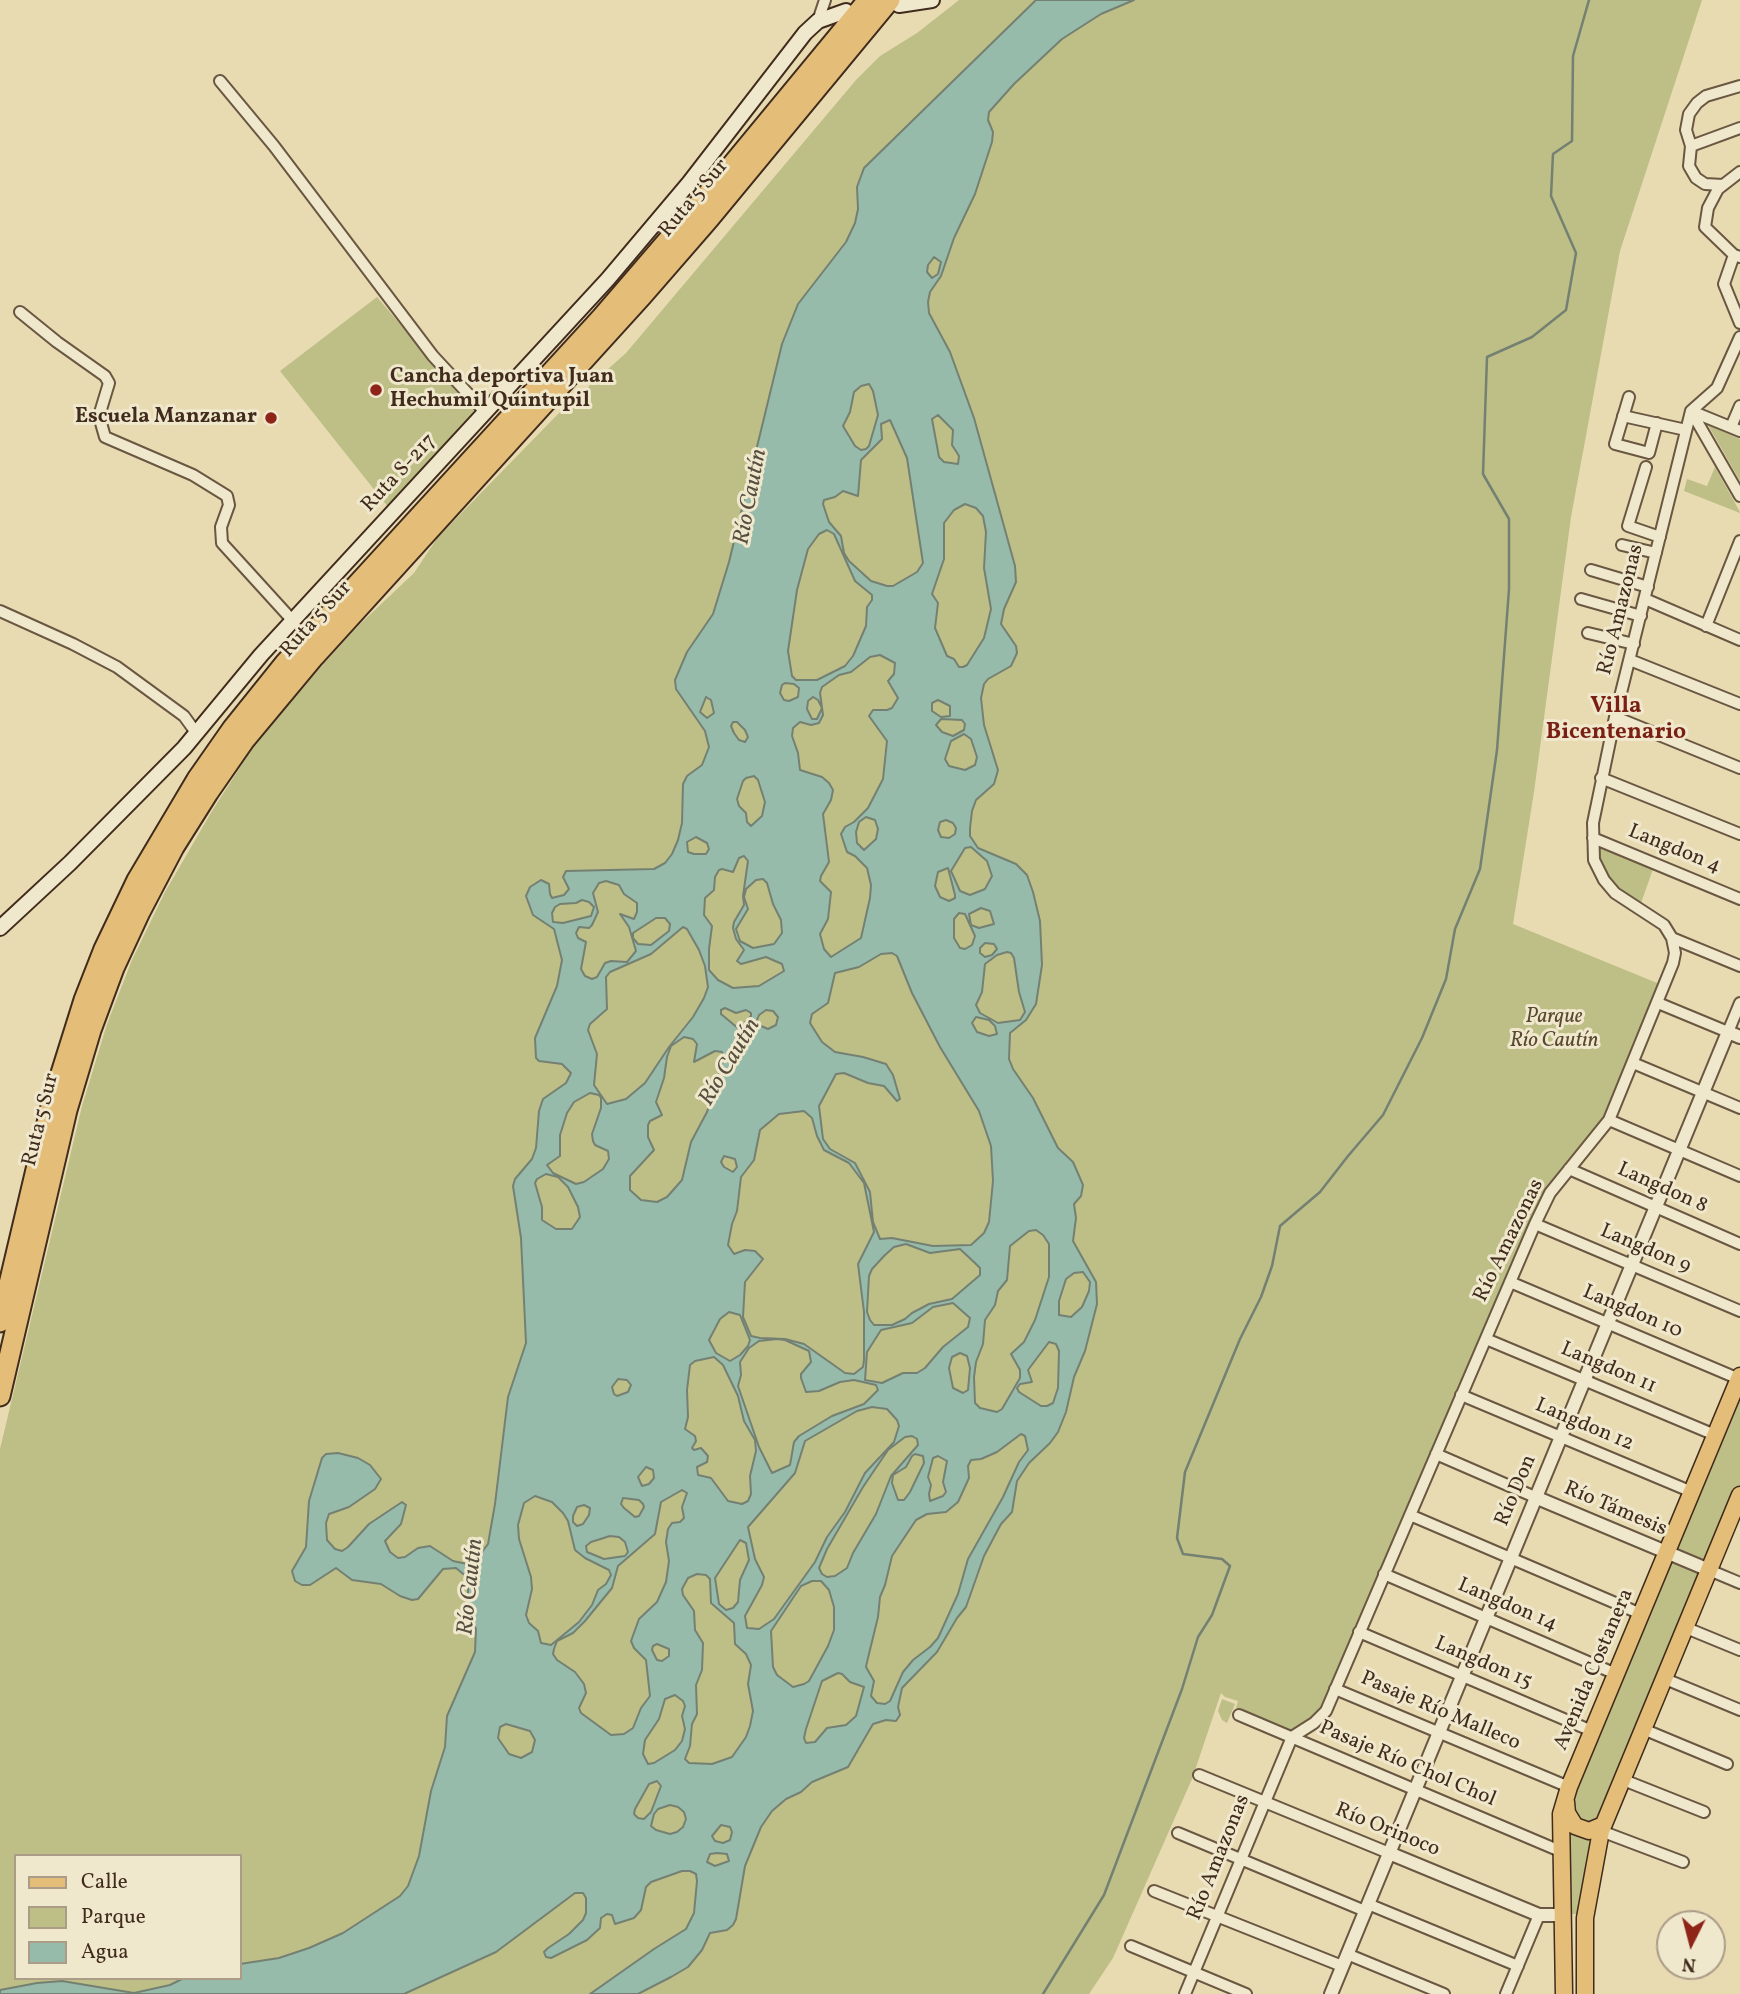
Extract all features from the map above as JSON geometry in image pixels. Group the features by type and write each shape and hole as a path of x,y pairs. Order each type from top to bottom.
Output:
{"highway":[{"name":"Ruta 5 Sur","path":"0,1322 52,1102 84,1000 129,896 197,779 238,721 285,663 601,318 868,0"},
{"name":"Ruta 5 Sur","path":"0,1396 67,1110 91,1030 139,912 196,811 230,759 272,706 650,287 894,3"}],"main road":[{"path":"894,3 932,0"},
{"name":"Ruta S-217","path":"0,928 70,863 197,734 261,655 632,253 799,41 818,21 846,11"},
{"name":"Avenida Costanera","path":"1564,1994 1561,1814 1592,1731 1739,1378"},
{"path":"1585,1994 1585,1918 1602,1828 1684,1627 1737,1513 1740,1495"},
{"path":"1567,1793 1567,1813 1575,1826 1589,1830 1602,1828"}],"street":[{"path":"818,21 825,0"},
{"path":"220,81 274,146 433,355 486,413"},
{"path":"1723,184 1705,184 1696,178 1689,166 1691,146 1686,130 1689,114 1697,103 1706,96 1740,86"},
{"path":"1691,146 1740,128"},
{"path":"1740,172 1718,189 1708,208 1705,226 1737,256 1724,284 1740,323"},
{"path":"20,312 105,376 109,383 99,416 105,437 193,475 227,496 229,505 221,527 222,542 293,621"},
{"path":"1691,411 1717,388 1740,337"},
{"path":"1629,397 1615,444 1649,453 1657,424"},
{"path":"1691,411 1735,429 1740,406"},
{"path":"1691,411 1740,496"},
{"name":"Río Amazonas","path":"1185,1994 1292,1737 1314,1723 1326,1711 1535,1224 1550,1194 1609,1120 1675,958 1672,938 1664,925 1615,893 1604,880 1594,860 1593,823 1615,718 1691,411"},
{"path":"1623,416 1686,430"},
{"path":"1646,467 1628,526 1660,537"},
{"path":"1706,626 1740,541"},
{"path":"1622,544 1656,553"},
{"path":"1591,570 1648,587"},
{"path":"1645,599 1740,640"},
{"path":"1581,600 1641,616"},
{"path":"0,611 117,667 184,716 197,734"},
{"path":"1588,633 1634,644"},
{"path":"1630,660 1740,704"},
{"path":"1615,718 1740,768"},
{"path":"1601,778 1740,834"},
{"name":"Langdon 4","path":"1593,838 1740,899"},
{"path":"1672,938 1740,966"},
{"path":"1658,1003 1734,1035"},
{"name":"Río Don","path":"1331,1994 1679,1150 1703,1093 1734,1035 1740,1003"},
{"path":"1633,1063 1740,1108"},
{"path":"1609,1120 1740,1175"},
{"name":"Langdon 8","path":"1569,1169 1740,1244"},
{"name":"Langdon 9","path":"1535,1224 1740,1311"},
{"name":"Langdon 10","path":"1510,1282 1739,1378"},
{"name":"Langdon 11","path":"1486,1339 1715,1435"},
{"name":"Langdon 12","path":"1461,1395 1692,1492"},
{"name":"Río Támesis","path":"1436,1454 1740,1583"},
{"path":"1410,1515 1641,1614"},
{"name":"Langdon 14","path":"1384,1574 1616,1674"},
{"path":"1684,1627 1740,1650"},
{"name":"Langdon 15","path":"1359,1632 1592,1731"},
{"path":"1663,1678 1740,1710"},
{"name":"Pasaje Río Malleco","path":"1335,1689 1439,1732 1567,1793"},
{"name":"Pasaje Río Chol Chol","path":"1239,1715 1560,1851"},
{"path":"1643,1729 1727,1764"},
{"name":"Río Orinoco","path":"1199,1775 1538,1915 1562,1915"},
{"path":"1621,1779 1704,1812"},
{"path":"1602,1828 1683,1862"},
{"path":"1178,1833 1518,1966"},
{"path":"1154,1891 1217,1916 1444,1994"},
{"path":"1506,1994 1538,1915"},
{"path":"1131,1946 1246,1994"}],"green space":[{"name":"Parque Río Cautín","path":"959,0 1702,0 1620,251 1571,517 1534,792 1513,924 1662,985 1605,1116 1545,1189 1361,1618 1307,1737 1250,1716 1236,1708 1238,1701 1221,1693 1192,1779 1113,1958 1089,1994 0,1994 0,1449 82,1106 107,1024 132,960 165,892 255,744 360,624 414,573 438,537 560,412 626,353 856,80 880,56 917,33"},
{"name":"Cancha deportiva Juan Hechumil Quintupil","path":"377,297 474,411 388,507 280,371"},
{"path":"1708,425 1740,439 1740,481"},
{"path":"1715,467 1740,513 1684,491 1687,479 1707,486"},
{"path":"1597,847 1653,869 1640,906 1616,889 1603,869"},
{"path":"1740,1382 1740,1487 1599,1830 1583,1915 1564,1913 1571,1788"},
{"path":"1222,1699 1235,1704 1227,1723 1222,1720 1218,1711"}],"water":[{"name":"Río Cautín","path":"1036,0 1134,0 1101,14 1062,39 1014,84 989,112 992,142 975,194 954,238 941,276 930,292 928,302 929,313 950,352 974,418 1015,566 1016,582 1004,609 1001,624 1016,646 1017,653 1011,666 984,684 981,698 984,725 998,770 994,784 976,800 972,811 970,836 978,848 1016,864 1027,875 1033,892 1040,921 1042,965 1036,1004 1026,1020 1010,1033 1009,1059 1033,1098 1058,1148 1073,1162 1083,1185 1081,1196 1074,1204 1076,1218 1073,1241 1096,1282 1097,1304 1085,1351 1074,1377 1058,1432 1029,1463 1017,1481 1012,1512 1001,1524 984,1556 966,1607 937,1652 902,1688 898,1707 900,1715 896,1721 886,1720 873,1724 848,1767 812,1782 772,1811 761,1827 745,1866 733,1925 727,1930 710,1933 702,1950 688,1967 671,1977 638,1994 590,1994 686,1929 694,1913 697,1881 696,1874 690,1871 682,1871 651,1882 646,1887 641,1910 634,1918 615,1924 612,1915 607,1914 601,1918 600,1928 587,1940 551,1958 546,1957 544,1952 548,1948 569,1934 583,1920 586,1898 583,1893 575,1893 496,1952 404,1994 0,1994 0,1990 62,1981 134,1993 180,1980 242,1980 242,1964 279,1958 343,1933 400,1896 408,1886 419,1856 431,1791 445,1747 447,1716 475,1652 476,1629 468,1612 468,1578 456,1568 443,1569 418,1599 412,1600 381,1584 352,1580 336,1568 310,1585 302,1585 295,1581 292,1571 306,1547 309,1501 322,1458 326,1454 338,1453 358,1458 370,1465 381,1479 375,1489 349,1507 329,1514 326,1523 327,1540 335,1549 342,1551 348,1547 369,1524 402,1502 406,1505 401,1524 385,1541 390,1552 398,1558 405,1557 418,1548 430,1546 453,1561 472,1565 488,1544 508,1397 526,1343 521,1238 513,1186 515,1179 532,1159 536,1148 539,1111 543,1099 566,1083 571,1073 562,1064 539,1061 536,1058 535,1038 557,986 562,960 554,929 533,915 526,896 530,887 541,880 549,884 552,898 564,895 569,889 563,877 566,871 654,869 665,863 672,854 682,823 683,784 687,776 702,765 709,747 705,731 676,689 675,680 687,652 713,614 729,562 782,344 798,304 846,242 858,209 857,187 864,168","holes":["934,257 941,262 938,274 932,278 927,272","869,384 878,415 869,446 861,450 855,446 843,426 850,412 854,392","938,415 953,430 952,445 959,456 958,464 944,462 939,457 932,419","890,420 907,458 923,563 917,572 893,586 887,586 871,581 849,561 844,553 841,536 829,522 823,504 824,500 843,491 858,496 861,460 882,439 881,424","965,504 976,508 983,516 986,532 984,568 991,609 984,638 963,667 959,667 954,659 947,656 935,628 938,603 932,594 944,559 944,523 954,510","827,530 834,534 855,581 872,595 867,607 866,626 853,656 845,666 817,680 796,680 792,676 788,651 797,590 808,549 819,534","880,655 895,663 894,674 888,681 898,698 892,708 873,710 869,716 887,741 883,779 868,808 845,827 841,834 847,852 867,868 871,885 870,898 861,938 831,957 824,949 820,934 828,919 831,892 820,881 829,862 823,814 833,790 822,777 800,770 792,736 793,728 800,722 811,725 819,723 823,715 820,693 822,687 839,675 851,672 870,657","785,683 799,688 798,697 784,700 780,693","706,697 711,700 714,713 707,718 700,712","813,697 822,708 817,719 812,719 807,709 808,701","938,700 950,706 950,716 941,717 932,711 932,703","941,719 962,720 965,724 964,730 953,736 942,732 936,725","733,722 737,722 745,730 748,737 745,742 739,740 734,733 731,726","964,734 971,739 977,757 975,765 965,770 949,766 945,759 951,741","754,776 758,780 765,802 762,816 751,826 747,822 746,813 739,806 737,799 743,781","866,817 875,820 878,829 876,839 864,850 857,843 856,832 859,822","946,820 956,828 955,834 949,838 941,837 938,830 940,822","696,837 707,843 709,849 706,854 688,852 687,842","971,847 987,861 992,876 985,889 970,895 960,891 951,871 965,848","744,856 748,861 744,905 733,928 736,939 744,950 737,961 741,964 766,957 782,964 784,971 759,986 733,988 718,980 709,970 712,926 704,915 705,898 714,890 715,877 722,869 733,872 739,858","948,868 955,895 955,898 949,901 940,897 935,886 938,872","763,879 781,920 782,933 774,944 753,948 740,941 736,929 748,909 744,897 746,889 756,880","606,881 619,885 624,894 637,903 634,919 620,914 629,927 636,951 627,962 605,963 597,977 592,979 585,976 581,969 586,942 578,938 576,933 579,927 589,928 598,912 593,893 599,883","582,900 594,907 591,916 563,923 553,922 552,913 560,904","981,908 990,911 994,924 979,928 971,925 969,914","959,913 965,914 975,936 972,945 965,949 960,948 954,938 954,919","656,918 665,918 670,924 669,931 651,945 638,944 633,933","683,927 687,929 705,966 708,987 704,998 645,1083 626,1099 607,1104 594,1085 597,1054 588,1030 590,1024 607,1009 606,977 610,972 651,954","985,943 994,944 997,949 992,955 985,957 980,953 980,948","892,953 897,956 912,993 940,1047 979,1111 991,1146 993,1181 989,1222 984,1233 971,1245 933,1246 892,1238 880,1239 873,1222 870,1192 855,1163 830,1149 823,1139 819,1106 836,1074 844,1073 884,1086 897,1101 900,1099 893,1075 886,1064 835,1052 822,1042 810,1023 812,1014 828,1003 835,973 859,967 881,954","1011,953 1025,1012 1020,1020 998,1023 980,1013 976,1005 982,992 985,964 997,955","725,1008 736,1013 746,1010 751,1016 739,1029 721,1014 721,1010","766,1010 773,1011 778,1017 776,1025 768,1029 761,1026 757,1020","976,1017 989,1020 995,1026 997,1034 989,1036 977,1032 972,1023","684,1037 693,1039 697,1044 694,1062 715,1051 722,1052 724,1058 707,1112 691,1142 682,1180 667,1197 657,1202 641,1200 630,1190 630,1176 654,1150 648,1137 648,1125 662,1115 656,1102 671,1046","590,1093 599,1095 601,1108 592,1134 595,1145 608,1151 609,1159 603,1169 584,1182 576,1184 553,1173 547,1165 560,1156 560,1135 567,1113 574,1102","804,1111 812,1118 824,1150 849,1163 864,1183 874,1232 858,1264 864,1312 864,1360 863,1367 854,1374 845,1373 804,1344 785,1339 751,1336 743,1317 745,1282 763,1259 755,1251 745,1250 734,1254 728,1245 737,1211 741,1177 754,1160 760,1130 779,1114","724,1156 735,1159 737,1167 733,1172 724,1167 721,1162","546,1174 558,1177 568,1187 580,1217 572,1229 556,1229 542,1220 542,1207 535,1183","1036,1230 1049,1244 1049,1277 1035,1320 1024,1342 1011,1354 1020,1370 1020,1378 1002,1409 997,1412 980,1408 975,1403 974,1377 983,1344 985,1320 995,1305 998,1291 1007,1280 1010,1246 1029,1231","906,1244 930,1253 960,1249 980,1268 980,1275 952,1299 929,1304 892,1325 874,1325 870,1320 867,1312 869,1276 872,1269 894,1247","1083,1272 1090,1282 1082,1307 1071,1317 1059,1315 1059,1301 1066,1279 1074,1273","953,1303 970,1318 968,1327 917,1373 903,1373 882,1383 865,1380 867,1352 881,1330 912,1323 933,1307","729,1312 740,1315 750,1340 740,1355 730,1361 716,1353 709,1340 720,1319","777,1339 809,1351 811,1362 801,1374 806,1392 819,1391 840,1382 854,1380 876,1385 878,1390 864,1404 832,1416 799,1436 794,1442 790,1465 772,1473 759,1447 738,1386 740,1362 749,1348 759,1341","1049,1342 1056,1344 1059,1351 1058,1388 1053,1403 1041,1406 1017,1388 1020,1384 1032,1382 1028,1370","960,1353 967,1356 970,1368 968,1390 963,1393 953,1388 949,1368 952,1357","714,1357 723,1365 738,1396 744,1421 755,1440 756,1451 748,1501 742,1504 728,1501 711,1478 698,1475 697,1467 707,1462 708,1456 701,1448 692,1448 696,1441 695,1436 685,1429 690,1365 695,1361","618,1379 627,1380 631,1385 628,1392 617,1396 612,1387","872,1407 887,1409 899,1426 894,1442 865,1473 815,1562 774,1619 759,1629 747,1628 745,1616 764,1577 755,1559 748,1527 795,1473 805,1441 857,1411","1021,1434 1025,1436 1028,1450 968,1559 958,1594 938,1638 903,1672 890,1701 885,1704 877,1703 871,1696 874,1681 866,1667 880,1597 892,1556 916,1520 927,1514 946,1512 958,1502 969,1478 968,1466 971,1460 997,1452","912,1436 917,1439 918,1445 891,1476 876,1514 847,1568 835,1576 827,1577 819,1568 863,1487 888,1450 905,1437","912,1456 923,1456 924,1463 904,1500 898,1500 892,1483 893,1475 906,1467","938,1456 947,1461 943,1482 946,1492 930,1501 931,1485 928,1477 933,1458","646,1467 653,1470 654,1478 649,1484 642,1486 638,1477","682,1490 687,1493 682,1507 684,1518 680,1522 672,1523 668,1529 666,1542 669,1561 666,1582 657,1602 639,1619 631,1641 646,1660 650,1696 641,1708 633,1728 624,1734 611,1735 581,1713 579,1708 586,1693 584,1684 575,1672 557,1660 553,1654 557,1641 573,1633 612,1588 618,1566 655,1534 661,1502","535,1496 552,1502 563,1513 568,1521 575,1550 609,1570 611,1575 606,1584 598,1590 592,1605 579,1622 551,1645 541,1643 538,1631 529,1623 526,1615 532,1589 518,1525 524,1503","623,1498 639,1500 643,1504 639,1516 635,1517 624,1508 621,1504","584,1505 590,1508 583,1524 577,1526 573,1522 577,1507","610,1536 619,1537 625,1542 628,1552 625,1556 604,1559 587,1552 586,1546","740,1540 746,1543 749,1560 740,1580 738,1602 733,1608 726,1610 719,1604 715,1578","697,1574 706,1575 710,1579 711,1603 734,1623 735,1644 746,1654 751,1665 748,1684 753,1711 746,1737 732,1757 712,1764 689,1763 685,1759 690,1746 692,1724 697,1714 696,1685 702,1670 703,1643 695,1630 694,1611 682,1589 688,1578","812,1581 821,1581 829,1590 834,1607 834,1630 828,1646 809,1681 804,1684 793,1687 777,1675 773,1667 771,1631 801,1586","657,1644 669,1649 669,1656 662,1661 657,1660 652,1650","838,1673 850,1682 864,1687 856,1716 846,1725 827,1728 815,1742 806,1743 806,1729 822,1681","675,1695 685,1706 682,1716 685,1729 682,1741 675,1750 654,1763 648,1764 643,1754 645,1740 659,1719 665,1699","506,1724 530,1731 535,1740 532,1752 521,1758 509,1754 498,1738 500,1727","657,1781 661,1786 651,1812 644,1819 634,1814 635,1809 649,1784","670,1805 684,1812 686,1819 677,1832 670,1834 651,1826 658,1809","721,1825 730,1827 730,1840 723,1843 715,1841 712,1836","717,1853 727,1854 729,1861 715,1866 707,1862 710,1854"]}],"waterway":[{"path":"1043,1994 1104,1895 1182,1689 1198,1637 1212,1615 1230,1566 1222,1559 1183,1554 1177,1538 1185,1472 1240,1339 1261,1297 1272,1266 1280,1226 1320,1192 1383,1115 1422,1038 1446,979 1455,929 1480,869 1497,750 1509,589 1509,519 1483,474 1487,357 1532,337 1566,310 1576,253 1551,196 1553,154 1572,141 1573,56 1589,0"}],"place":[{"name":"Cancha deportiva Juan Hechumil Quintupil","path":"376,390"},
{"name":"Escuela Manzanar","path":"271,418"}],"district":[{"name":"Villa Bicentenario","path":"1616,721"}]}
